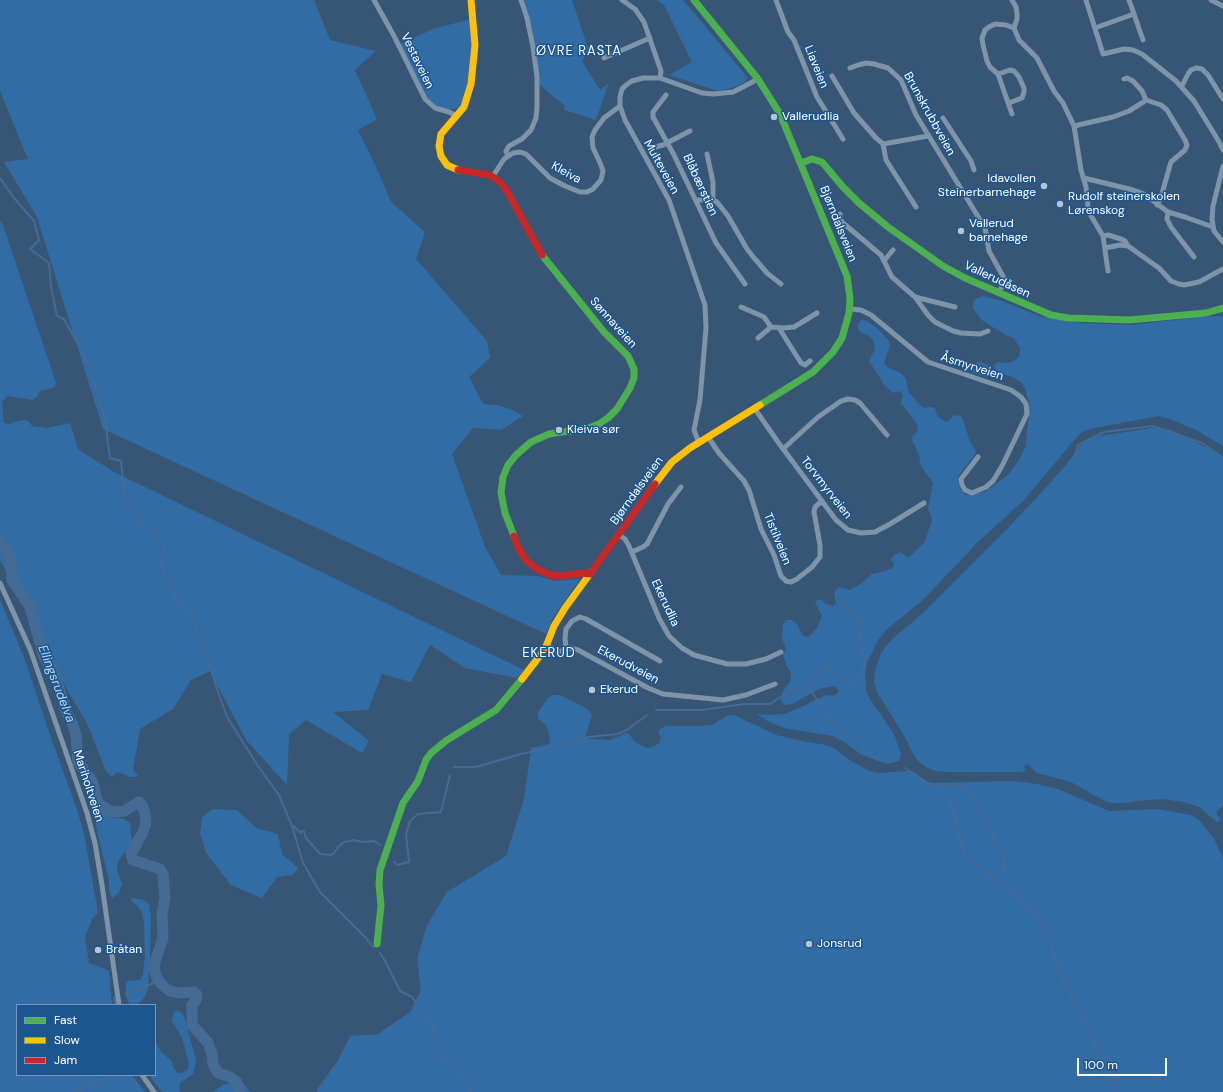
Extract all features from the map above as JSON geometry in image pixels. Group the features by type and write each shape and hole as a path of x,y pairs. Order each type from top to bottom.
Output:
{"street":[{"name":"Vestaveien","path":"374,0 394,36 425,99 435,108 449,112 456,116"},
{"path":"471,0 476,45 470,91 466,104 446,127 440,138 439,150 447,165 456,170 492,176 501,162 508,156 506,151 509,146 522,139 531,130 538,108 536,64 531,35 521,0"},
{"path":"622,0 630,2 639,14 650,38 661,71 660,78"},
{"name":"Bjørndalsveien","path":"377,944 381,905 379,885 380,870 403,803 418,781 426,760 434,750 447,740 496,710 533,666 561,614 664,471 676,458 699,442 813,372 833,352 842,338 850,309 850,293 845,270 780,114 758,79 694,0"},
{"name":"Liaveien","path":"776,0 788,32 794,40 817,97 843,139"},
{"path":"1012,0 1016,7 1017,14 1014,28 1019,40 1037,58 1054,91 1063,103 1074,126 1090,214 1103,236 1108,271"},
{"path":"1086,0 1104,54 1124,49 1133,50 1152,62 1182,86 1194,101 1223,150"},
{"path":"1129,0 1143,40"},
{"path":"1211,0 1223,6"},
{"path":"1095,28 1134,14"},
{"path":"1012,114 998,74 990,67 982,38 989,27 995,24 1006,25 1014,28"},
{"path":"604,58 650,38"},
{"name":"Brunskrubbveien","path":"850,68 858,64 874,64 888,68 901,80 906,88 916,115 985,228 989,251 1004,278 1003,285 998,293"},
{"path":"1182,86 1189,72 1196,68 1202,69 1208,75 1223,99"},
{"path":"998,74 1010,70 1014,71 1019,77 1024,88 1022,98 1009,103"},
{"path":"832,76 854,113 883,144 886,160 916,207"},
{"path":"620,106 620,94 624,87 629,83 643,78 660,78 697,91 714,94 733,92 758,79"},
{"path":"1124,79 1127,78 1133,81 1142,90 1146,100 1161,105 1167,110 1187,145 1185,150 1171,162 1161,197 1157,205"},
{"name":"Blåbærstien","path":"666,95 654,110 652,115 674,155 716,243 745,284"},
{"path":"1074,126 1113,117 1138,106 1146,100"},
{"name":"Kleiva","path":"508,156 515,152 524,153 550,178 573,190 584,192 593,189 601,180 603,171 593,148 592,137 595,130 604,118 620,106"},
{"name":"Multeveien","path":"620,106 628,127 669,200 705,305 706,328 700,400 694,427 694,433 699,442"},
{"path":"943,118 971,161 974,170"},
{"path":"652,148 667,143 690,131"},
{"path":"883,144 928,136"},
{"path":"708,154 713,182 713,200"},
{"name":"Vallerudåsen","path":"801,163 812,159 820,161 852,196 888,227 943,266 998,293 1045,313 1082,319 1140,319 1206,313 1223,308"},
{"path":"1223,166 1212,211 1213,227 1223,242"},
{"name":"Sønnaveien","path":"492,176 498,180 507,191 533,241 548,263 604,332 625,352 631,360 634,369 634,378 630,388 617,409 609,417 599,424 589,428 549,434 535,440 524,447 516,455 508,465 503,477 501,493 505,513 518,548 526,560 537,569 550,575 561,576 581,573 591,574"},
{"path":"1084,178 1144,194 1168,212 1213,227"},
{"path":"696,200 713,200 722,208 747,249 767,273 781,284"},
{"path":"1168,212 1167,219 1194,257"},
{"path":"840,214 840,220 881,255 892,277 915,297 932,319 953,331 970,335 988,331"},
{"path":"1103,236 1108,235 1125,241 1128,246 1159,268 1172,281 1179,284 1184,285 1199,282 1223,269"},
{"path":"1105,248 1120,245 1128,246"},
{"path":"884,261 893,250"},
{"path":"915,297 955,307"},
{"path":"741,307 764,317 771,327"},
{"name":"Åsmyrveien","path":"850,309 861,310 872,315 928,362 1011,390 1021,397 1026,404 1027,414 999,472 993,481 986,487 972,493 965,490 961,479 978,457"},
{"path":"758,338 771,327 794,327 817,313"},
{"path":"779,328 801,363 805,364 810,361"},
{"path":"783,449 818,417 841,401 848,399 855,400 860,403 887,435"},
{"name":"Torvmyrveien","path":"755,409 836,520 851,532 875,532 924,503"},
{"name":"Tistilveien","path":"708,437 719,453 744,481 749,490 759,523 782,576 786,581 794,581 812,568 820,557 820,545 814,512 815,507 822,501"},
{"path":"632,552 647,544 668,504 681,486"},
{"name":"Ekerudlia","path":"619,535 627,542 632,552 659,618 669,636 682,648 694,655 727,664 746,664 766,659 781,652"},
{"name":"Mariholtveien","path":"0,583 30,649 87,813 97,857 119,1004"},
{"path":"566,648 565,634 569,624 577,618 583,618 660,660"},
{"name":"Ekerudveien","path":"546,644 558,652 566,648 573,648 648,688 663,694 722,700 746,695 775,684"},
{"path":"143,1076 154,1092"}],"shaded area":[{"path":"0,0 314,0 330,40 376,51 355,70 377,119 358,130 391,202 425,232 416,259 487,341 490,358 469,377 483,404 497,405 510,409 523,416 501,430 473,428 452,454 485,547 501,575 538,576 555,581 580,579 553,618 546,634 103,429 37,217 4,162 28,159 0,91"},
{"path":"523,0 572,0 589,51 582,61 600,90 609,83 596,120 564,110 565,106 540,85 531,25"},
{"path":"657,0 683,0 748,78 744,83 732,88 718,91 669,75 692,62 664,5"},
{"path":"472,19 473,37 468,91 461,108 448,110 441,109 429,102 399,44 436,28"},
{"path":"0,220 3,225 56,383 55,387 39,392 37,397 33,400 7,396 2,402 4,423 9,424 22,420 28,421 32,426 47,428 70,423 78,449 114,472 524,670 517,678 465,668 430,645 411,682 382,674 368,710 333,712 369,741 362,753 306,720 289,734 287,785 246,740 210,671 191,680 173,709 140,729 133,770 138,776 131,777 117,772 112,777 106,771 87,723 59,673 38,644 26,611 0,560"},
{"path":"984,296 1005,302 1039,316 1080,323 1131,325 1223,316 1223,446 1196,430 1159,416 1094,428 1082,432 1024,500 977,543 924,599 886,630 878,640 867,663 865,676 866,689 868,696 892,731 901,754 899,761 892,763 878,761 860,754 846,743 833,736 784,728 769,722 757,714 784,714 826,695 833,696 839,691 835,686 819,689 792,704 785,705 781,701 781,696 784,689 789,684 791,679 791,673 783,655 786,648 782,639 783,625 786,620 792,620 797,624 803,636 808,637 817,628 822,616 815,603 817,600 822,600 826,604 833,606 836,603 834,592 839,587 850,590 862,583 872,574 892,568 894,565 891,559 894,555 901,552 909,557 924,543 932,520 928,508 933,483 921,466 919,455 912,437 916,433 918,426 901,403 903,394 899,391 893,393 885,386 869,361 875,349 873,340 869,336 860,332 857,326 861,320 867,321 878,329 889,341 890,346 884,363 887,367 901,373 906,379 908,391 918,403 924,408 935,408 937,415 942,420 947,422 954,415 962,417 970,442 976,451 975,455 958,476 959,487 964,494 967,495 985,492 1009,474 1019,460 1025,448 1029,417 1029,404 1025,388 1022,383 1014,378 996,370 994,365 998,362 1009,363 1015,360 1019,357 1020,348 1014,338 1007,336 983,321 973,309 973,302 977,298"},
{"path":"977,361 991,366 986,377 972,372"},
{"path":"1153,428 1163,428 1173,431 1215,452 1223,459 1223,806 1217,811 1217,814 1221,820 1217,822 1199,807 1184,802 1163,799 1112,803 1103,800 1071,782 1037,773 1028,764 1024,766 1025,771 1020,772 948,772 935,771 926,767 918,761 912,752 906,739 877,692 874,681 875,670 881,653 892,639 921,615 1006,530 1066,465 1080,446 1088,440 1099,436"},
{"path":"0,600 24,657 84,833 98,913 92,919 85,937 89,963 109,971 112,1004 16,1004 16,1076 133,1076 145,1092 0,1092"},
{"path":"553,695 560,695 586,708 592,714 586,736 588,739 610,740 626,733 629,734 635,742 647,748 653,747 659,743 661,738 658,732 661,728 667,726 712,725 727,716 734,715 776,735 834,748 851,761 869,771 880,773 914,772 925,781 933,783 1014,781 1037,784 1058,789 1109,811 1157,809 1191,815 1199,820 1213,837 1223,858 1223,1092 317,1092 318,1088 339,1059 350,1036 378,1034 410,1012 421,990 417,959 427,925 447,892 506,856 524,799 531,748 550,744 549,733 545,724 538,718 538,712 548,698"},
{"path":"94,807 111,817 124,819 130,823 132,842 130,847 118,862 117,870 122,884 119,893 112,898 98,836"},
{"path":"213,809 237,810 256,828 278,834 282,854 298,868 293,875 277,877 262,898 231,885 206,853 200,833 202,817"},
{"path":"132,898 144,900 149,904 151,918 148,989 144,998 139,1003 134,1004 130,1004 126,997 126,984 127,981 140,980 143,975 145,956 144,924 142,912 137,905 131,901"},
{"path":"175,1011 179,1011 185,1019 196,1061 193,1074 181,1082 179,1087 180,1092 162,1092 150,1076 156,1076 156,1044 162,1053 172,1061 174,1069 178,1073 183,1073 188,1069 189,1064 182,1038 172,1021"},
{"path":"243,1083 250,1092 213,1092 224,1084"}],"waterway":[{"path":"0,178 14,198 34,221 39,240 30,249 49,263 51,287 57,316 64,319 89,364 105,420 110,458 121,461 125,500 144,526 155,533 165,548 161,564 177,601 189,612 204,647 227,717 258,766 279,795 292,826 303,863 320,892 373,947"},
{"path":"1075,456 1078,445 1104,432 1153,426 1202,443 1223,458"},
{"name":"Ellingsrudelva","path":"0,542 11,559 12,580 30,607 44,657 55,674 66,711 73,725 76,735 78,762 92,781 98,803 110,811 118,812 124,811 139,802 145,813 146,823 143,832 131,854 133,860 160,869 163,874 165,898 162,914 163,938 155,962 154,968 156,976 161,984 170,991 179,993 194,992 197,995 196,1000 192,1005 192,1025 208,1043 212,1053 213,1064 218,1073 230,1077 237,1082 240,1092"},
{"path":"810,688 813,676 830,666 841,681 859,679 866,659 858,642 862,623 849,615 840,597"},
{"path":"656,710 702,710 744,704 770,704 790,691 806,687 810,688 824,712 834,724 857,737 865,750 875,758 889,763"},
{"path":"454,767 476,767 589,737 617,734 627,730 647,715"},
{"path":"905,768 931,785 965,786 978,804 1004,860 1005,871"},
{"path":"394,862 397,865 409,862 406,834 410,821 418,814 441,812 450,775"},
{"path":"949,796 964,854 1021,900 1042,923 1062,973 1062,979 1112,1077 1118,1092"},
{"path":"293,826 301,833 304,831 306,838 320,854 331,855 344,842 354,840 362,842 374,841 380,845"},
{"path":"380,953 400,991 412,997 432,1026 441,1056 469,1081 471,1092"},
{"path":"126,994 159,981"},
{"path":"114,997 115,1004"},
{"path":"74,1092 111,1076"}],"traffic: fast":[{"path":"694,0 758,79 780,114 847,276 850,298 849,313 842,338 833,352 813,372 760,405"},
{"path":"801,163 812,159 822,162 859,203 888,227 943,266 965,278 1051,315 1068,318 1129,320 1206,313 1223,308"},
{"path":"514,536 505,513 501,493 503,477 508,465 516,455 531,442 549,434 589,428 599,424 617,409 630,388 634,378 634,369 628,356 604,332 542,255"},
{"path":"377,944 381,905 379,885 380,870 403,803 418,781 426,760 431,753 447,740 496,710 522,679"}],"traffic: slow":[{"path":"458,170 447,165 441,156 439,146 441,134 464,107 471,84 475,45 471,0"},
{"path":"655,484 672,462 690,448 760,405"},
{"path":"522,679 545,649 554,626 592,571"}],"traffic: jam":[{"path":"458,170 490,175 501,183 507,191 542,255"},
{"path":"592,571 655,484"},
{"path":"514,536 518,548 526,560 537,569 550,575 561,576 581,573 591,574"}],"place":[{"name":"Vallerudlia","path":"774,117"},
{"name":"Idavollen Steinerbarnehage","path":"1044,186"},
{"name":"Rudolf steinerskolen Lørenskog","path":"1060,204"},
{"name":"Vallerud barnehage","path":"961,231"},
{"name":"Kleiva sør","path":"559,430"},
{"name":"Ekerud","path":"592,690"},
{"name":"Jonsrud","path":"809,944"},
{"name":"Bråtan","path":"98,950"}],"district":[{"name":"ØVRE RASTA","path":"579,52"},
{"name":"EKERUD","path":"549,654"}]}
